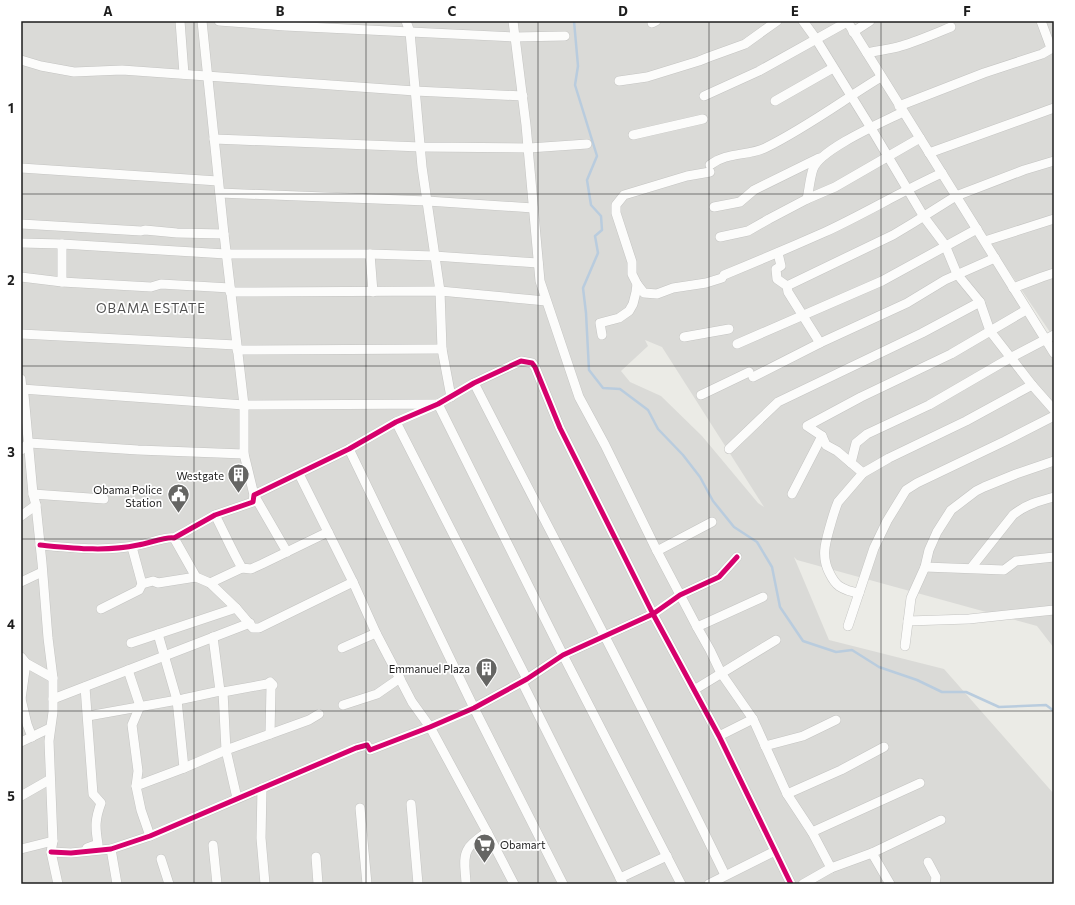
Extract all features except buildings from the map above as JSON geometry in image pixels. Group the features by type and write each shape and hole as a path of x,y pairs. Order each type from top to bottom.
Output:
{"street":[{"path":"180,21 184,74"},
{"path":"202,21 236,348 244,405 244,454 254,495 287,552"},
{"path":"219,21 285,26 515,37 565,36"},
{"path":"406,21 410,32 422,168 440,291 442,349 451,396"},
{"path":"513,21 529,148 540,281 580,397 657,551 721,673 753,719 787,794 812,832 831,868"},
{"path":"619,81 641,78 668,71 745,44 777,21"},
{"path":"803,21 816,39 924,216 945,245 957,274 980,302 990,331 1010,358 1054,410"},
{"path":"704,96 759,71 847,21 1054,353"},
{"path":"853,32 870,21"},
{"path":"714,207 740,202 754,190 820,158 837,146 871,128 901,109 984,73 1042,54 1052,48 1041,21"},
{"path":"867,53 900,47 951,27"},
{"path":"21,60 41,66 74,72 122,70 415,91 523,96"},
{"path":"775,101 833,68"},
{"path":"881,77 795,132 765,148 754,152 719,159 710,168 624,195 616,205 616,213 632,262 632,274 637,284 644,293 657,294 673,288 706,282 723,277 825,232 907,189 942,173"},
{"path":"929,153 1054,108"},
{"path":"632,134 703,119"},
{"path":"720,237 748,231 808,199 835,187 920,138"},
{"path":"214,139 421,147 529,148 587,144"},
{"path":"808,199 813,168 820,158"},
{"path":"786,286 893,235 956,196 1024,170 1054,161"},
{"path":"21,168 218,181"},
{"path":"220,193 427,201 533,208"},
{"path":"985,241 1054,219"},
{"path":"21,224 177,233 224,234"},
{"path":"737,344 882,281 945,245 977,229"},
{"path":"21,243 226,254 370,254 434,256 538,263"},
{"path":"62,244 62,282"},
{"path":"778,253 781,266 776,269 777,279 786,286 788,292 820,343"},
{"path":"370,254 373,292"},
{"path":"701,396 751,375 907,303 939,283 995,258"},
{"path":"1013,288 1054,273"},
{"path":"21,277 62,282 150,287 161,284 230,290 373,292 440,291 546,300"},
{"path":"602,335 600,323 619,318 629,311 633,304 637,284"},
{"path":"729,449 778,402 922,333 980,302"},
{"path":"864,473 838,451 826,445 822,436 807,426 861,397 951,354 1026,310"},
{"path":"684,337 730,329"},
{"path":"21,334 236,348 442,349"},
{"path":"852,462 856,443 862,437 929,405 1010,358 1054,335"},
{"path":"254,495 349,449 396,422 438,404 474,383 521,361 532,363 560,428 653,614 719,736 791,884"},
{"path":"21,379 36,505 53,678 54,699 50,728 50,780 53,841 51,852 58,884"},
{"path":"474,383 669,759 725,875"},
{"path":"859,593 843,589 833,580 825,566 825,542 835,508 846,492 864,473 889,458 959,425 1032,385"},
{"path":"22,394 244,405 438,404"},
{"path":"438,404 563,655 681,884"},
{"path":"848,626 874,548 887,521 906,490 917,483 1054,416"},
{"path":"396,422 525,680 621,881 667,856"},
{"path":"792,494 822,436"},
{"path":"21,450 29,443 138,450 244,454"},
{"path":"349,449 474,708 563,884"},
{"path":"905,646 911,598 925,567 929,550 937,532 951,510 976,491 984,487 1054,461"},
{"path":"299,474 376,633 412,702 430,727 514,884"},
{"path":"34,494 104,499"},
{"path":"40,545 92,549 132,547 169,537 174,538 215,515 253,502 254,495"},
{"path":"971,568 1013,515 1019,510 1035,502 1054,497"},
{"path":"21,516 36,505"},
{"path":"215,515 242,568"},
{"path":"657,551 712,522"},
{"path":"210,583 242,568 251,569 328,532"},
{"path":"174,538 196,576 210,583 236,608 253,628 259,628 352,582"},
{"path":"101,609 139,590 142,584 132,547"},
{"path":"925,567 1004,570 1016,561 1054,556"},
{"path":"51,852 70,853 111,849 150,836 356,748 368,745 370,750 430,727 474,708 525,680 563,655 653,614 680,595 720,577 736,557"},
{"path":"21,582 42,572"},
{"path":"142,584 153,581 158,583 196,576"},
{"path":"697,627 763,597"},
{"path":"131,643 236,608"},
{"path":"908,621 969,619 1054,610"},
{"path":"54,699 250,623"},
{"path":"342,648 376,633"},
{"path":"158,634 166,656 177,700 184,768"},
{"path":"213,637 221,692 226,750 237,798"},
{"path":"694,690 776,640"},
{"path":"32,737 21,699 24,660 53,678"},
{"path":"128,670 140,706 132,725 138,771 136,786 141,810 150,836"},
{"path":"343,705 378,694 400,678"},
{"path":"88,716 267,684 270,682 272,685 270,734"},
{"path":"70,853 98,844 95,826 96,816 101,803 93,794 88,716 84,687"},
{"path":"136,786 226,750 309,720 319,714"},
{"path":"719,736 753,719"},
{"path":"766,746 803,736 836,720"},
{"path":"21,742 50,728"},
{"path":"787,794 840,770 884,747"},
{"path":"21,796 50,780"},
{"path":"812,832 920,783"},
{"path":"262,788 261,838 265,884"},
{"path":"412,804 418,884"},
{"path":"360,808 367,884"},
{"path":"803,884 820,880 831,868 872,853 941,820"},
{"path":"466,884 465,858 467,851 470,846 487,832"},
{"path":"21,849 53,841"},
{"path":"213,845 217,884"},
{"path":"111,849 117,884"},
{"path":"709,884 775,851"},
{"path":"872,853 890,884"},
{"path":"316,857 318,884"},
{"path":"161,859 169,884"},
{"path":"928,862 936,877 934,884"}],"shaded area":[{"path":"21,21 841,21 1054,346 1054,648 1037,626 797,560 794,557 829,640 944,669 1054,794 1054,884 21,884","holes":["645,340 662,347 764,507 758,503 702,436 661,396 630,382 621,371 648,346"]},
{"path":"873,21 1054,21 1054,338 946,178 858,31"}],"waterway":[{"path":"574,21 578,66 575,85 597,156 587,180 591,205 601,216 602,230 595,236 598,253 583,288 589,370 603,388 620,389 648,410 658,429 683,455 700,477 713,501 734,527 757,542 772,567 780,607 803,641 836,652 852,650 879,667 917,680 942,692 966,692 999,707 1046,705 1054,711"}],"cycle path":[{"path":"40,545 101,549 126,547 167,538 174,538 215,515 253,502 254,495 349,449 396,422 438,404 474,383 521,361 532,363 560,428 653,614 719,736 791,884"},
{"path":"51,852 71,853 111,849 150,836 356,748 367,745 370,750 430,727 474,708 527,679 563,655 653,614 680,595 719,577 737,557"}],"place":[{"name":"Westgate","path":"239,494"},
{"name":"Obama Police Station","path":"178,514"},
{"name":"Emmanuel Plaza","path":"486,688"},
{"name":"Obamart","path":"484,864"}],"district":[{"name":"OBAMA ESTATE","path":"151,308"}]}
